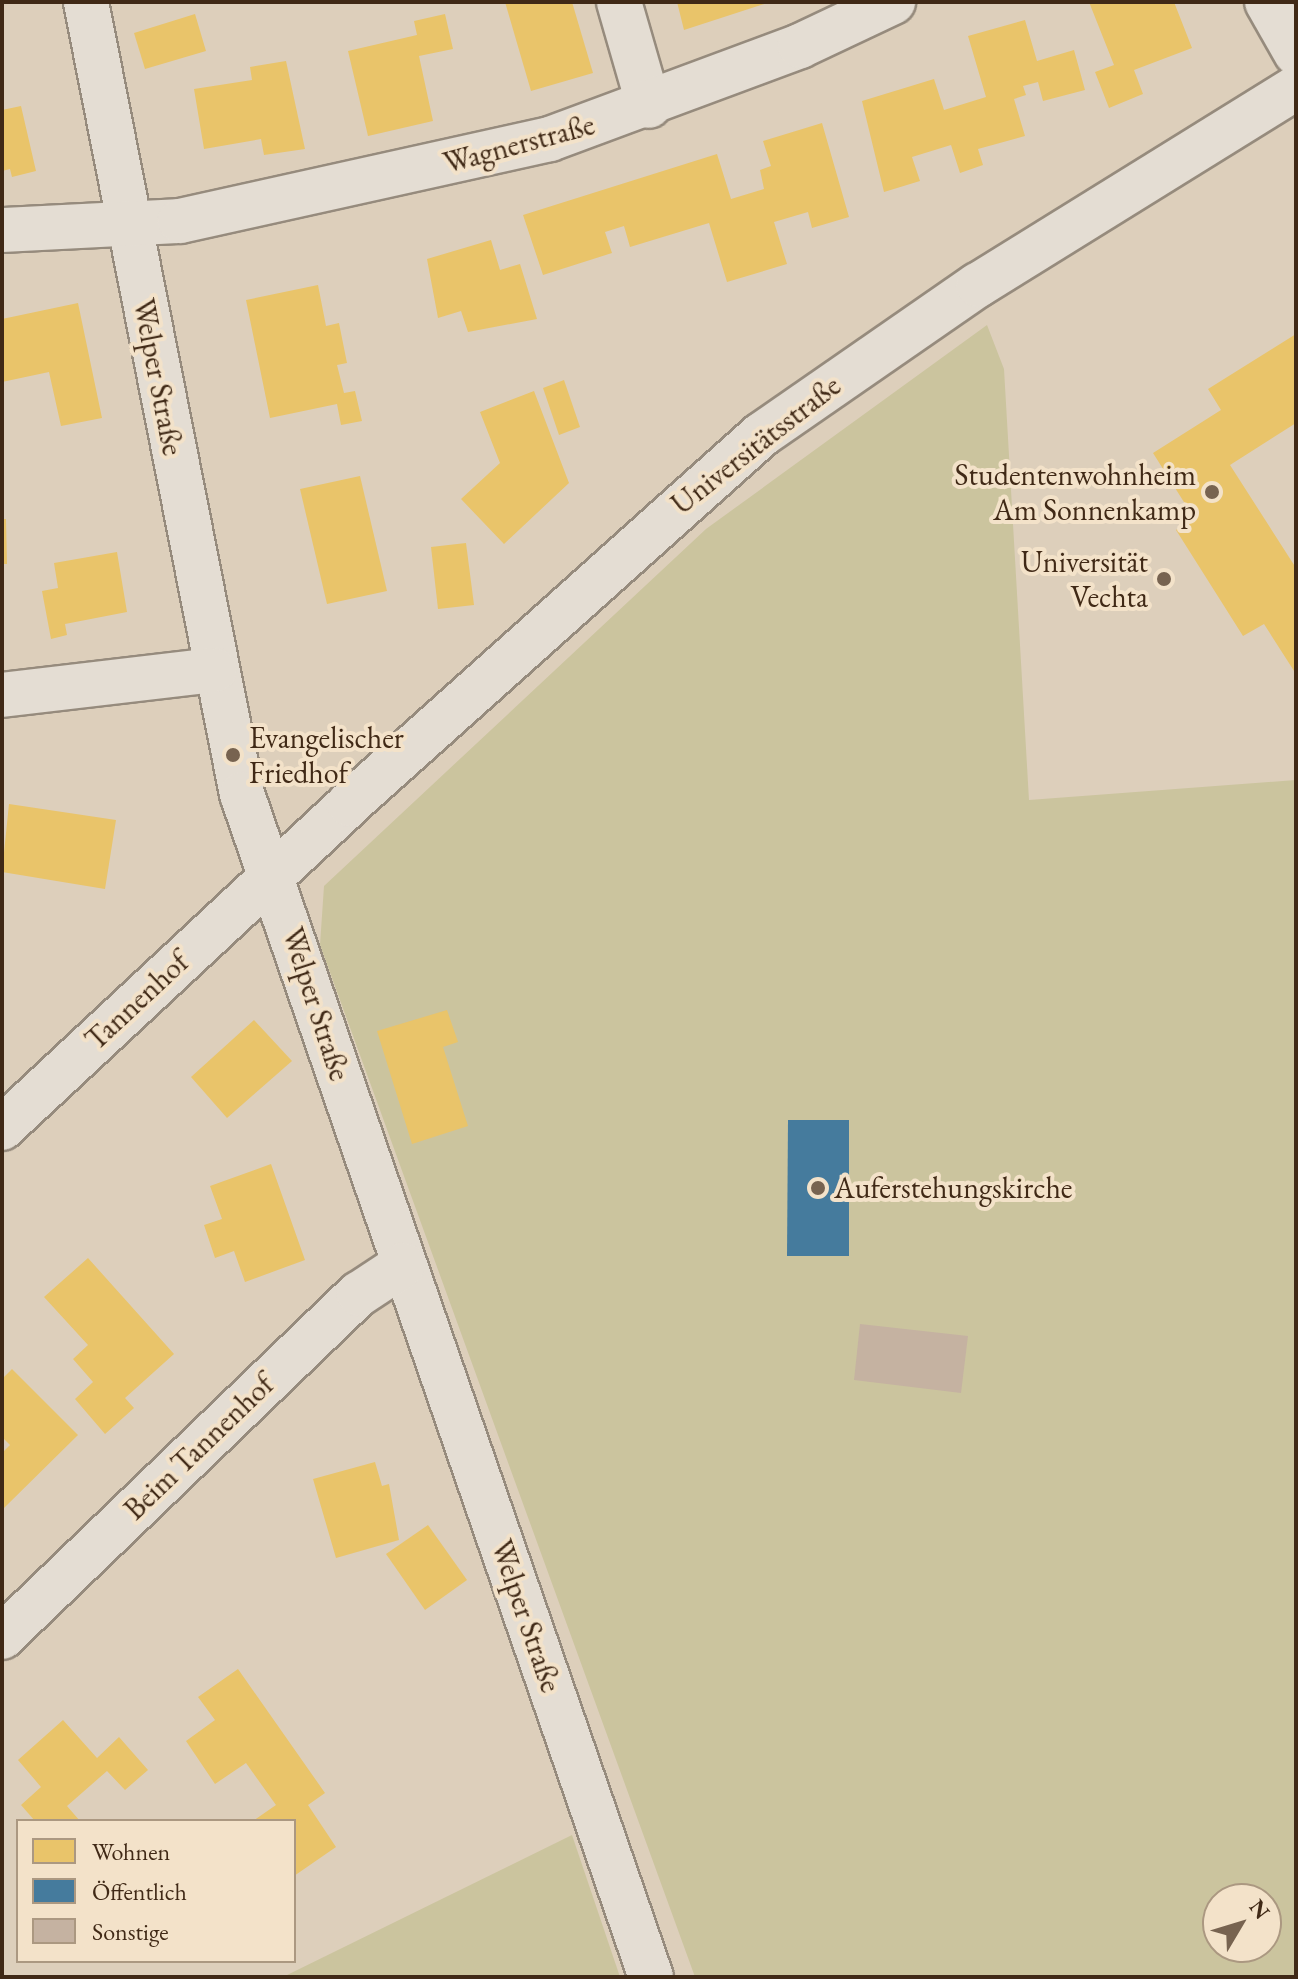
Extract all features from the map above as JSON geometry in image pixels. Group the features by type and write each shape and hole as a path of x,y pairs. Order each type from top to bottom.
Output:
{"street":[{"name":"Welper Straße","path":"86,2 215,670 242,794 651,1977"},
{"path":"619,2 649,106"},
{"name":"Wagnerstraße","path":"2,230 180,221 550,139 649,106 893,2"},
{"path":"1267,2 1296,53"},
{"name":"Universitätsstraße","path":"272,874 761,435 978,285 1296,88"},
{"path":"2,695 215,670"},
{"name":"Tannenhof","path":"2,1128 272,874"},
{"name":"Beim Tannenhof","path":"2,1637 359,1294 403,1265"}],"shaded area":[{"path":"987,325 1004,369 1029,800 1296,780 1296,1977 695,1977 320,945 324,886 706,529"},
{"path":"572,1835 620,1977 283,1977"}],"building: Wohnen":[{"path":"505,2 572,2 593,73 531,91"},
{"path":"677,2 766,2 767,3 684,30"},
{"path":"1089,2 1174,2 1192,48 1134,70 1143,94 1109,108 1095,72 1114,65"},
{"path":"195,14 206,51 145,69 134,33"},
{"path":"445,14 453,49 419,56 433,121 368,136 348,51 417,35 414,21"},
{"path":"1025,20 1037,61 1074,50 1085,90 1043,101 1038,82 1023,86 1026,95 1014,99 1025,136 978,149 983,165 960,173 951,145 912,157 920,181 884,192 862,101 934,79 944,110 986,97 968,36"},
{"path":"286,61 305,149 264,155 261,139 204,149 194,89 252,80 250,67"},
{"path":"21,106 36,171 12,177 10,169 2,171 2,110"},
{"path":"822,123 849,217 812,228 808,212 774,222 787,264 727,282 709,223 630,247 624,226 605,232 612,253 543,275 523,215 717,154 731,199 764,189 760,170 771,166 763,141"},
{"path":"491,240 500,270 520,264 537,319 468,332 461,311 438,318 427,259"},
{"path":"318,285 326,326 339,323 347,363 337,365 344,393 355,391 362,421 341,425 337,404 270,418 246,300"},
{"path":"78,303 102,418 61,426 49,372 2,382 2,319"},
{"name":"Studentenwohnheim Am Sonnenkamp","path":"1296,334 1296,423 1230,465 1296,568 1296,674 1264,624 1243,636 1176,530 1194,518 1153,453 1221,410 1208,389"},
{"path":"564,380 580,427 559,435 543,388"},
{"path":"534,391 569,483 504,544 461,499 500,463 480,412"},
{"path":"360,476 387,591 327,604 300,489"},
{"path":"2,519 6,519 7,564 2,564"},
{"path":"466,543 474,605 438,609 431,547"},
{"path":"117,552 127,612 65,624 67,635 51,639 42,591 58,588 54,563"},
{"path":"9,804 116,820 105,889 2,872"},
{"path":"447,1010 458,1042 443,1047 468,1126 412,1144 377,1031"},
{"path":"254,1020 292,1061 227,1118 191,1077"},
{"path":"271,1164 305,1260 245,1282 234,1251 215,1258 204,1225 222,1219 210,1186"},
{"path":"88,1258 174,1354 125,1398 134,1408 105,1434 75,1399 93,1382 73,1359 88,1345 44,1297"},
{"path":"12,1369 78,1435 4,1508 2,1453 10,1445 2,1437 2,1379"},
{"path":"375,1462 382,1486 389,1484 399,1540 336,1558 313,1479"},
{"path":"428,1525 467,1580 425,1610 386,1554"},
{"path":"238,1669 325,1793 308,1805 336,1847 296,1875 296,1819 256,1819 276,1805 246,1763 215,1784 186,1741 215,1720 198,1697"},
{"path":"63,1720 97,1758 119,1737 148,1770 125,1790 107,1771 67,1806 78,1819 33,1819 21,1805 41,1787 18,1760"}],"building: Öffentlich":[{"name":"Auferstehungskirche","path":"788,1120 849,1120 849,1256 787,1256"}],"building: Sonstige":[{"path":"860,1324 968,1336 961,1393 854,1380"}],"place":[{"name":"Studentenwohnheim Am Sonnenkamp","path":"1212,492"},
{"name":"Universität Vechta","path":"1164,579"},
{"name":"Evangelischer Friedhof","path":"233,755"},
{"name":"Auferstehungskirche","path":"818,1188"}]}
